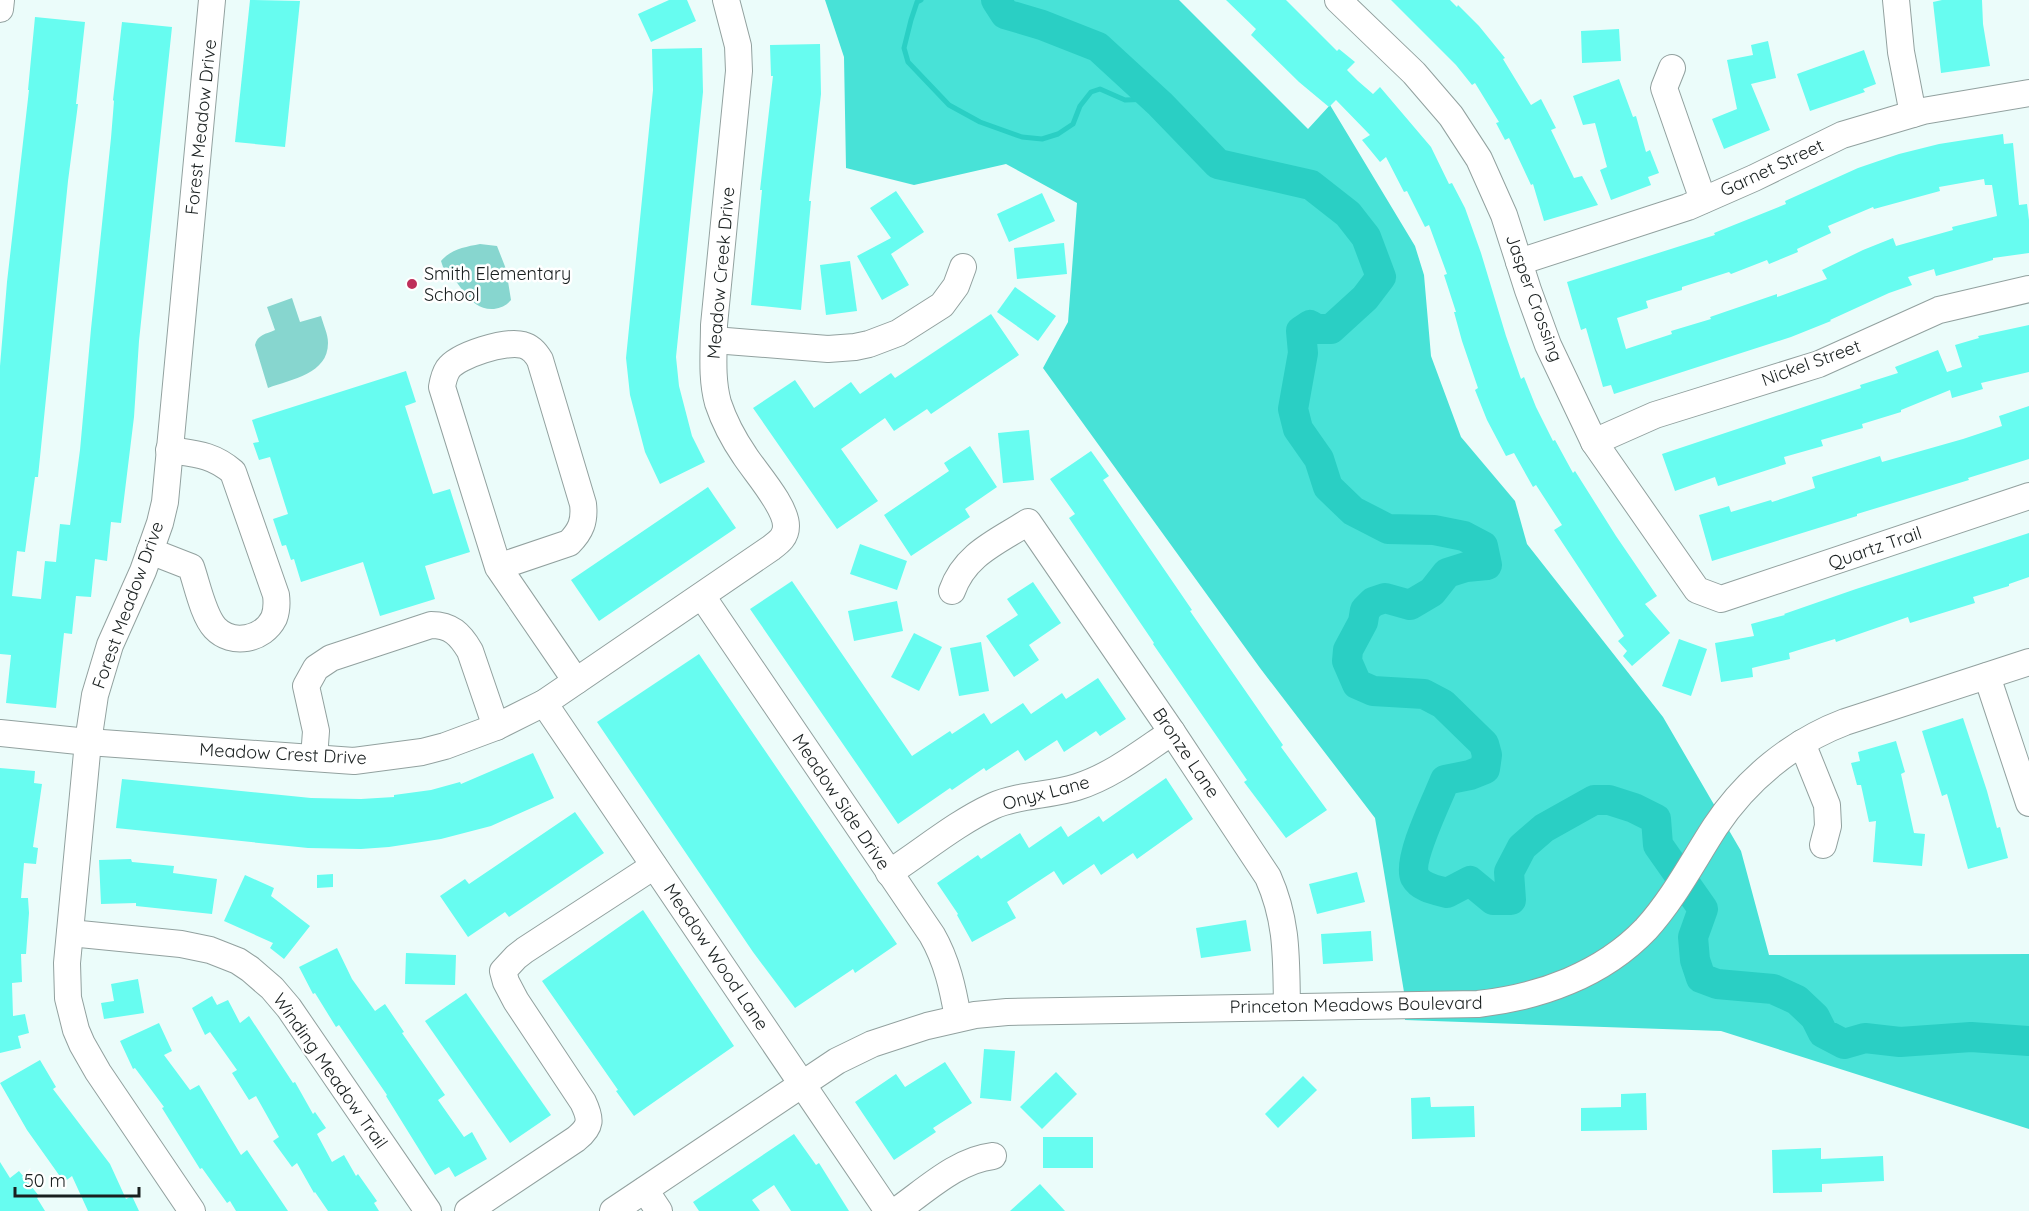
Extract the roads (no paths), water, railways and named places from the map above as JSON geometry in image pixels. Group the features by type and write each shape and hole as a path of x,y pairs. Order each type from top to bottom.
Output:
{"street":[{"path":"0,9 1,0"},
{"name":"Forest Meadow Drive","path":"192,1211 98,1072 76,1030 68,998 67,963 88,742 95,695 104,661 143,571 160,524 165,502 212,0"},
{"name":"Meadow Creek Drive","path":"726,0 738,46 739,71 714,340 715,388 723,415 736,442 782,510 786,529"},
{"name":"Jasper Crossing","path":"1338,0 1414,73 1451,116 1483,168 1504,215 1548,345 1594,442 1697,590 1721,599"},
{"path":"1896,0 1901,52 1913,114"},
{"path":"1672,68 1664,88 1703,200"},
{"name":"Garnet Street","path":"1519,262 1703,200 1842,135 1913,114 2029,93"},
{"path":"714,340 828,349 870,344 898,333 942,305 957,286 963,267"},
{"name":"Nickel Street","path":"1594,442 1655,415 1819,364 1939,310 2029,289"},
{"path":"498,567 569,543 577,536 584,515 583,504 540,360 535,352 520,344 502,344 456,361 448,368 442,387 498,567 576,681"},
{"path":"150,551 191,567 209,621 216,630 226,636 237,639 249,638 268,627 274,617 277,606 276,595 233,472 210,456 169,450"},
{"name":"Quartz Trail","path":"1721,599 2029,496"},
{"name":"Bronze Lane","path":"952,591 957,578 971,559 1028,522 1261,864 1279,905 1285,934 1287,1007"},
{"name":"Meadow Crest Drive","path":"0,733 88,742 354,761 398,756 445,746 496,727 544,703 771,548 782,538 786,529"},
{"name":"Meadow Side Drive","path":"702,596 924,922 939,947 951,980 958,1018"},
{"path":"314,758 316,731 306,686 315,668 331,658 431,625 452,628 464,641 470,651 496,727"},
{"name":"Princeton Meadows Boulevard","path":"613,1211 837,1061 872,1044 958,1018 1007,1012 1447,1006 1519,998 1555,987 1588,971 1628,945 1645,929 1672,896 1702,848 1740,795 1770,767 1802,743 1845,722 2029,662"},
{"path":"1987,676 2029,804"},
{"name":"Meadow Wood Lane","path":"544,703 888,1211"},
{"name":"Onyx Lane","path":"889,873 993,806 1005,801 1061,791 1092,782 1120,767 1172,732"},
{"path":"1802,743 1827,805 1828,826 1823,845"},
{"path":"468,1211 576,1139 589,1123 589,1115 583,1102 516,1001 503,971 525,950 654,866"},
{"name":"Winding Meadow Trail","path":"70,933 181,944 210,950 238,961 250,969 285,1003 428,1211"},
{"path":"896,1211 963,1164 982,1157 993,1156"},
{"path":"645,1190 659,1211"}],"waterway":[{"path":"921,0 917,2 904,48 908,62 949,105 980,122 1022,137 1042,139 1058,134 1073,124 1080,106 1091,92 1100,89 1125,100 1154,99"},
{"path":"996,0 1005,14 1042,25 1098,47 1160,104 1218,164 1311,185 1348,214 1366,237 1381,277 1365,298 1331,329 1317,329 1310,325 1301,331 1303,353 1293,409 1298,429 1319,459 1328,487 1353,511 1388,529 1434,530 1464,536 1483,546 1487,565 1466,567 1447,573 1432,592 1410,605 1385,598 1373,602 1365,610 1363,622 1348,650 1347,661 1357,684 1373,691 1424,694 1443,704 1484,744 1487,755 1485,769 1470,775 1445,780 1415,857 1414,869 1418,881 1429,888 1447,893 1470,881 1493,900 1511,900 1509,872 1522,847 1544,828 1594,800 1609,800 1634,808 1656,819 1658,845 1703,909 1693,937 1695,960 1701,978 1717,984 1773,989 1797,1000 1815,1017 1823,1033 1844,1044 1865,1038 1900,1042 1971,1037 2029,1041"}],"place":[{"name":"Smith Elementary School","path":"412,284"}]}
